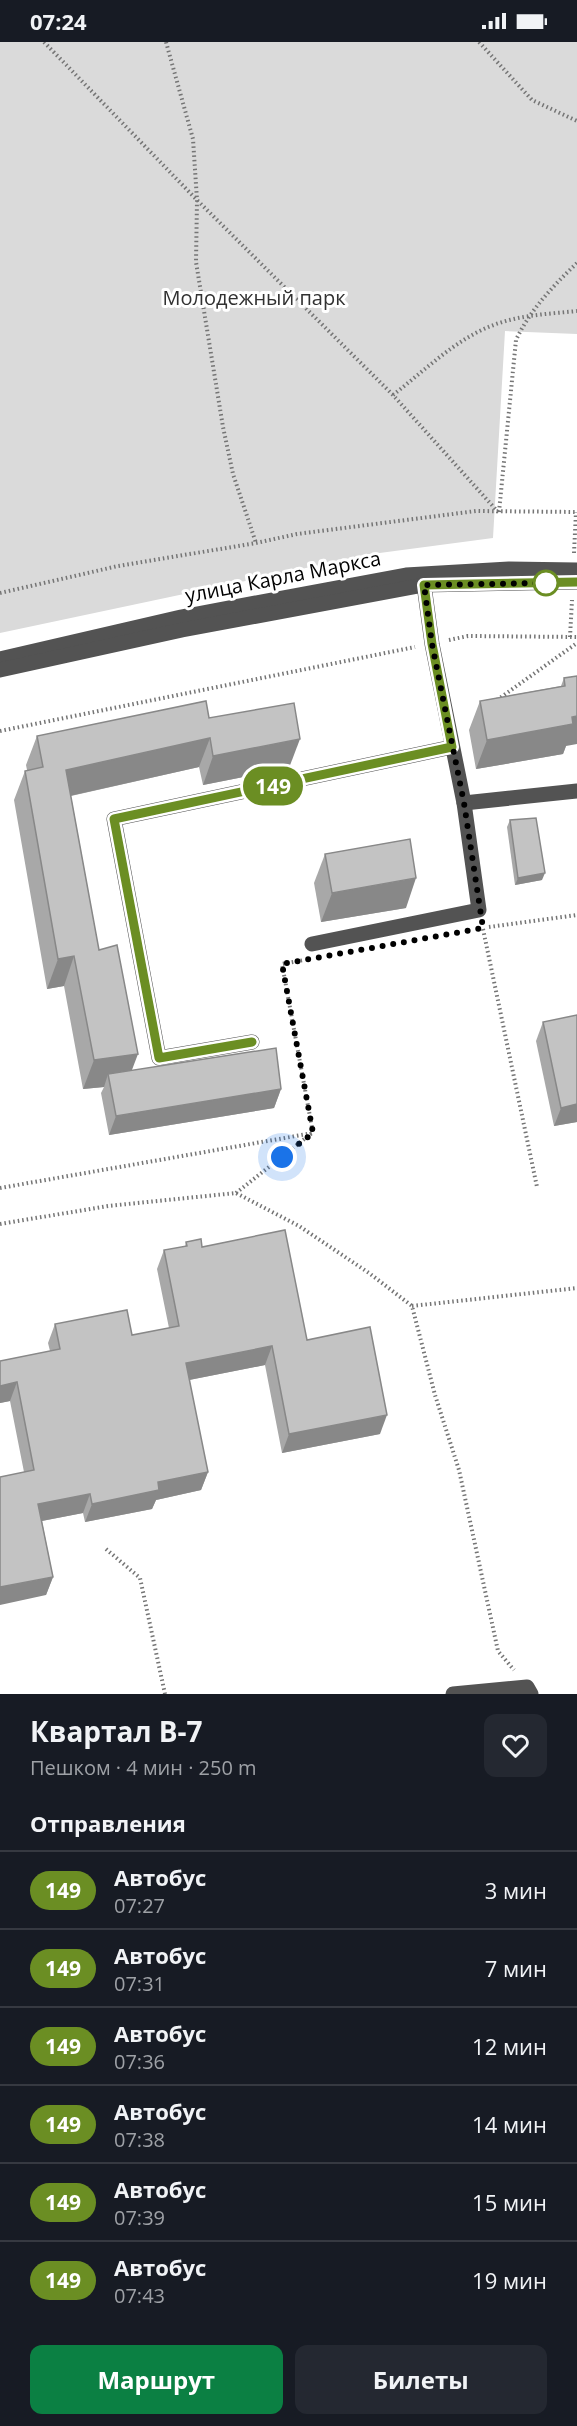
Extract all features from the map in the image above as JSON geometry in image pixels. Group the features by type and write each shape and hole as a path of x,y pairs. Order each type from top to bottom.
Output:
{"street":[{"name":"улица Карла Маркса","path":"0,659 181,617 406,575 508,569 577,570"},
{"path":"0,669 182,630 424,585 577,582"},
{"path":"314,951 479,910 464,803 432,644 424,585"},
{"path":"252,1042 159,1058 114,819 452,747"},
{"path":"464,803 577,791"},
{"path":"453,1694 529,1690"}],"path":[{"path":"44,42 197,200 393,395 499,513"},
{"path":"166,42 193,139 197,200 196,262 223,427 233,474 256,543"},
{"path":"479,42 532,100 577,121"},
{"path":"499,513 516,340 553,287 577,263"},
{"path":"393,395 472,335 492,325 531,316 577,311"},
{"path":"0,593 118,566 297,534 476,512 577,512"},
{"path":"0,731 468,636 577,637"},
{"path":"495,701 577,643"},
{"path":"479,910 537,1187"},
{"path":"471,930 577,915"},
{"path":"313,1133 282,964 314,951"},
{"path":"0,1188 313,1133"},
{"path":"0,1224 108,1206 236,1193 313,1133"},
{"path":"236,1193 299,1226 369,1273 412,1306 435,1395 459,1470 498,1651 529,1690"},
{"path":"412,1306 577,1288"},
{"path":"106,1549 140,1578 165,1694"}],"green space":[{"name":"Молодежный парк","path":"0,42 577,42 577,334 505,331 493,538 372,554 0,633"}],"building":[{"path":"577,676 577,716 572,717 573,724 487,740 480,701 565,686 564,678"},
{"path":"206,701 209,718 294,703 300,739 213,756 210,738 66,770 99,950 117,945 138,1054 94,1060 74,956 58,959 25,771 43,767 37,736"},
{"path":"536,818 545,873 518,878 510,820"},
{"path":"410,839 416,878 332,893 325,854"},
{"path":"577,1015 577,1104 561,1108 543,1022"},
{"path":"276,1048 281,1089 116,1116 108,1074"},
{"path":"285,1230 307,1340 370,1327 387,1415 289,1434 272,1346 186,1363 208,1472 158,1482 159,1490 92,1504 90,1494 38,1504 53,1577 0,1587 0,1477 34,1470 17,1382 0,1386 0,1361 60,1349 55,1324 127,1310 132,1335 179,1326 164,1250 187,1246 186,1242 201,1239 202,1247"}],"bus line":[{"name":"149","path":"252,1042 159,1058 114,819 452,747 432,644 424,585 577,582"}],"route":[{"path":"282,1157 313,1133 282,964 483,928 464,803 432,644 424,585 546,583"}]}
